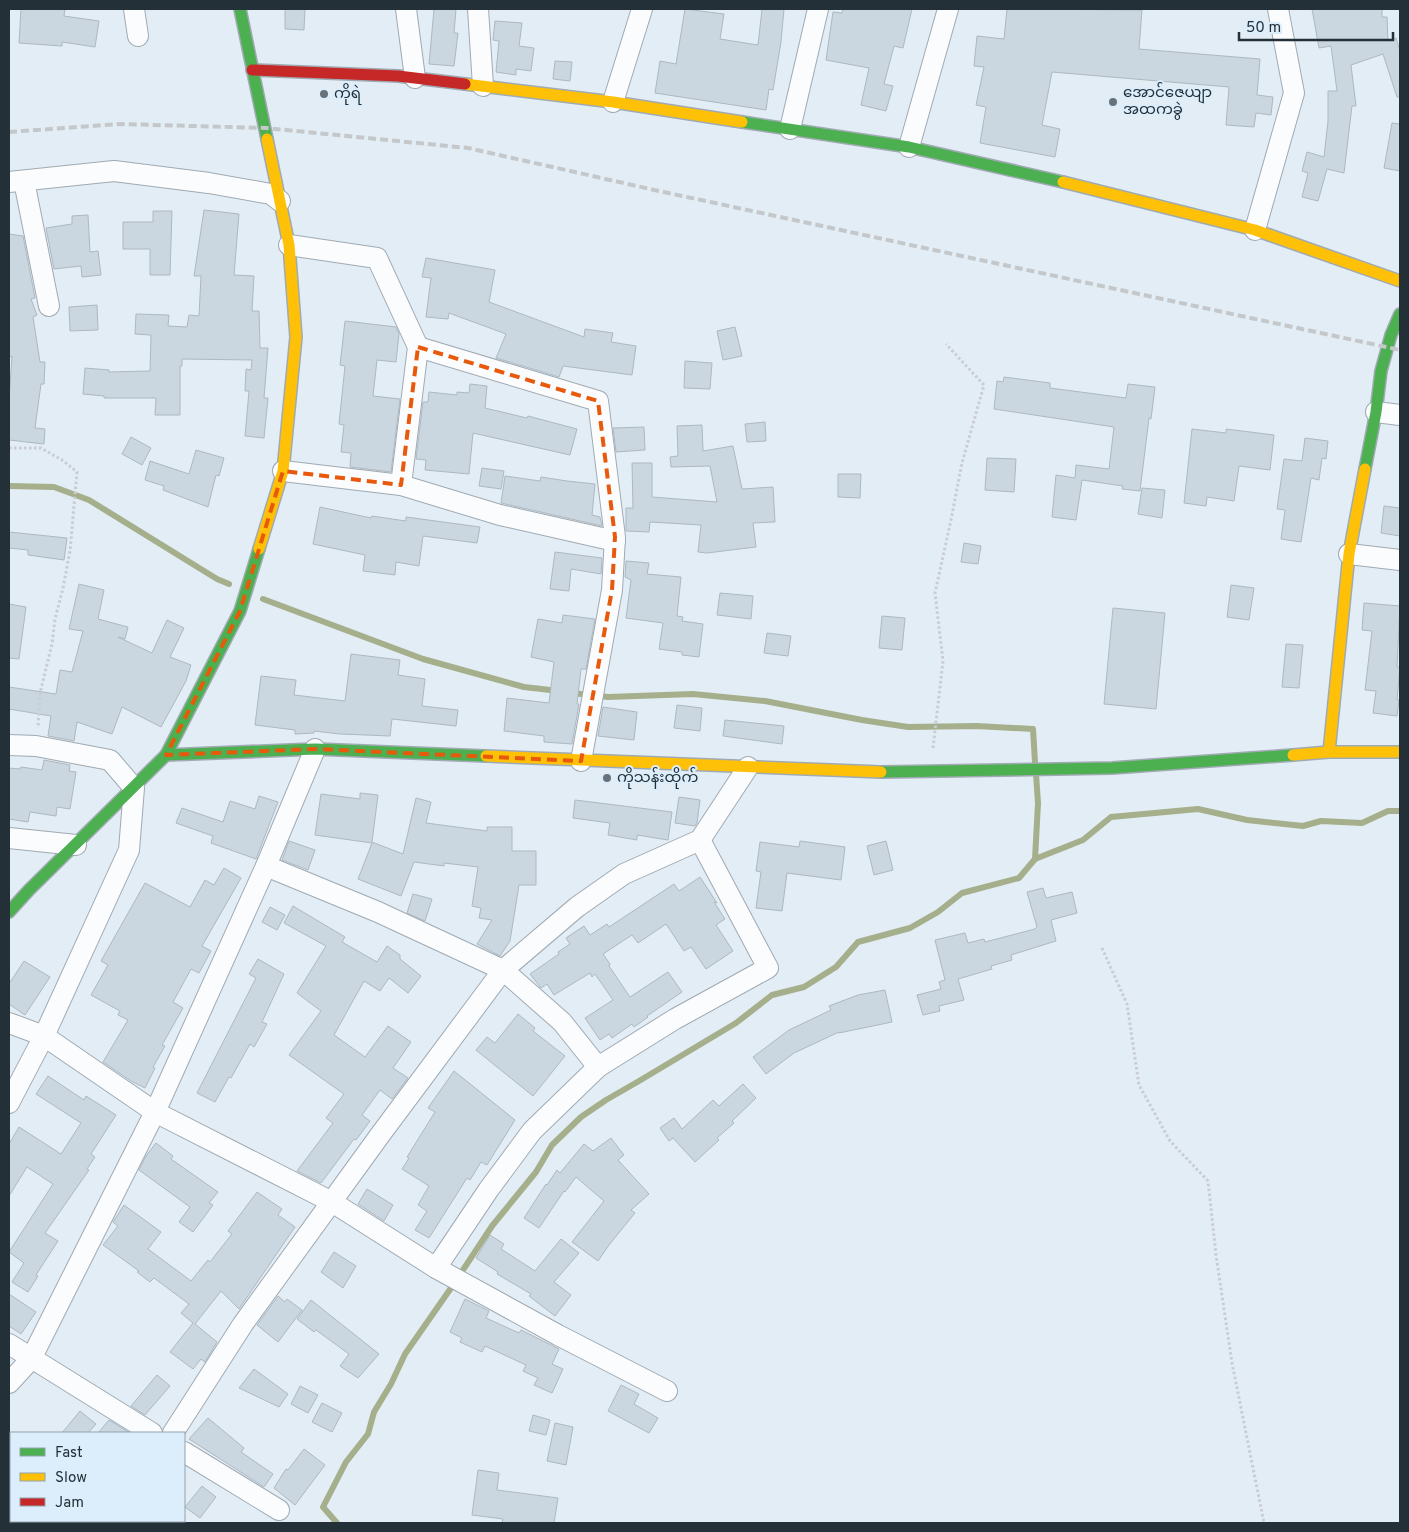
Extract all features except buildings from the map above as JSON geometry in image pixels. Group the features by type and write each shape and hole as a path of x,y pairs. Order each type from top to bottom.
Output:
{"street":[{"path":"134,9 138,36"},
{"path":"9,912 166,755 240,611 283,471 296,337 289,245 240,9"},
{"path":"406,9 415,78"},
{"path":"478,9 483,86"},
{"path":"613,102 642,9"},
{"path":"790,129 818,9"},
{"path":"910,147 948,9"},
{"path":"1255,230 1294,93 1278,9"},
{"path":"252,70 415,78 613,102 910,147 1074,184 1255,230 1400,281"},
{"path":"49,306 16,182 114,171 209,183 271,194 280,201"},
{"path":"289,245 377,258 418,347 401,486"},
{"path":"1329,752 1349,554 1376,412 1381,371 1391,335 1400,314"},
{"path":"418,347 598,401 615,541 612,590 581,761"},
{"path":"1376,412 1400,414"},
{"path":"283,471 401,486 500,515 615,541"},
{"path":"1349,554 1400,560"},
{"path":"9,745 36,746 110,760 134,788 129,850 44,1036 9,1103"},
{"path":"166,755 315,749 879,772 1112,768 1329,752 1400,752"},
{"path":"9,1382 31,1358 155,1112 266,866 315,749"},
{"path":"174,1432 244,1324 503,970 576,907 624,874 700,840 748,767"},
{"path":"9,838 76,845"},
{"path":"436,1268 532,1131 598,1067 675,1018 768,968 700,840"},
{"path":"266,866 378,912 503,970 562,1022 598,1067"},
{"path":"9,1023 44,1036 155,1112 332,1202 436,1268 558,1336 667,1390"},
{"path":"9,1344 150,1432"},
{"path":"185,1453 280,1510"}],"path":[{"path":"931,771 943,661 935,593 952,520 962,463 984,385 946,344"},
{"path":"9,448 41,448 62,460 77,472 70,551 40,694 36,746"},
{"path":"1102,948 1126,1004 1139,1085 1170,1141 1208,1181 1216,1254 1232,1362 1264,1523"}],"highlighted area":[{"path":"418,347 598,401 615,537 612,590 581,761 315,749 166,755 240,611 283,471 401,485"}],"waterway":[{"path":"9,486 54,487 89,500 217,579 229,584"},
{"path":"263,599 423,659 524,687 559,691"},
{"path":"572,693 608,697 693,694 765,701 908,727 976,726 1033,729 1035,762"},
{"path":"1035,859 1038,803 1036,774"},
{"path":"459,1276 492,1226 536,1172 552,1145 581,1117 606,1100 736,1023 772,995 804,987 836,967 858,942 910,928 938,912 962,893 1019,878 1035,859 1083,840 1111,817 1198,809 1247,820 1303,826 1321,821 1362,823 1388,811 1400,811"},
{"path":"337,1523 323,1507 346,1462 368,1434 374,1412 391,1384 405,1354 451,1288"}],"railway":[{"path":"9,132 119,124 266,128 468,148 659,191 1400,350"}],"traffic: fast":[{"path":"240,9 267,139"},
{"path":"742,122 909,147 1063,182"},
{"path":"1365,469 1376,412 1381,371 1391,335 1400,314"},
{"path":"9,912 166,755 240,611 259,549"},
{"path":"166,755 315,749 486,756"},
{"path":"881,772 1112,768 1293,755"}],"traffic: slow":[{"path":"465,84 613,102 742,122"},
{"path":"259,549 283,471 296,337 289,245 267,139"},
{"path":"1063,182 1255,230 1400,281"},
{"path":"1329,752 1349,554 1365,469"},
{"path":"1293,755 1329,752 1400,752"},
{"path":"486,756 881,772"}],"traffic: jam":[{"path":"252,70 398,76 465,84"}],"place":[{"name":"ကိုရဲ","path":"324,94"},
{"name":"အောင်ဇေယျာ အထကခွဲ","path":"1113,102"},
{"name":"ကိုသန်းထိုက်","path":"607,778"}]}
